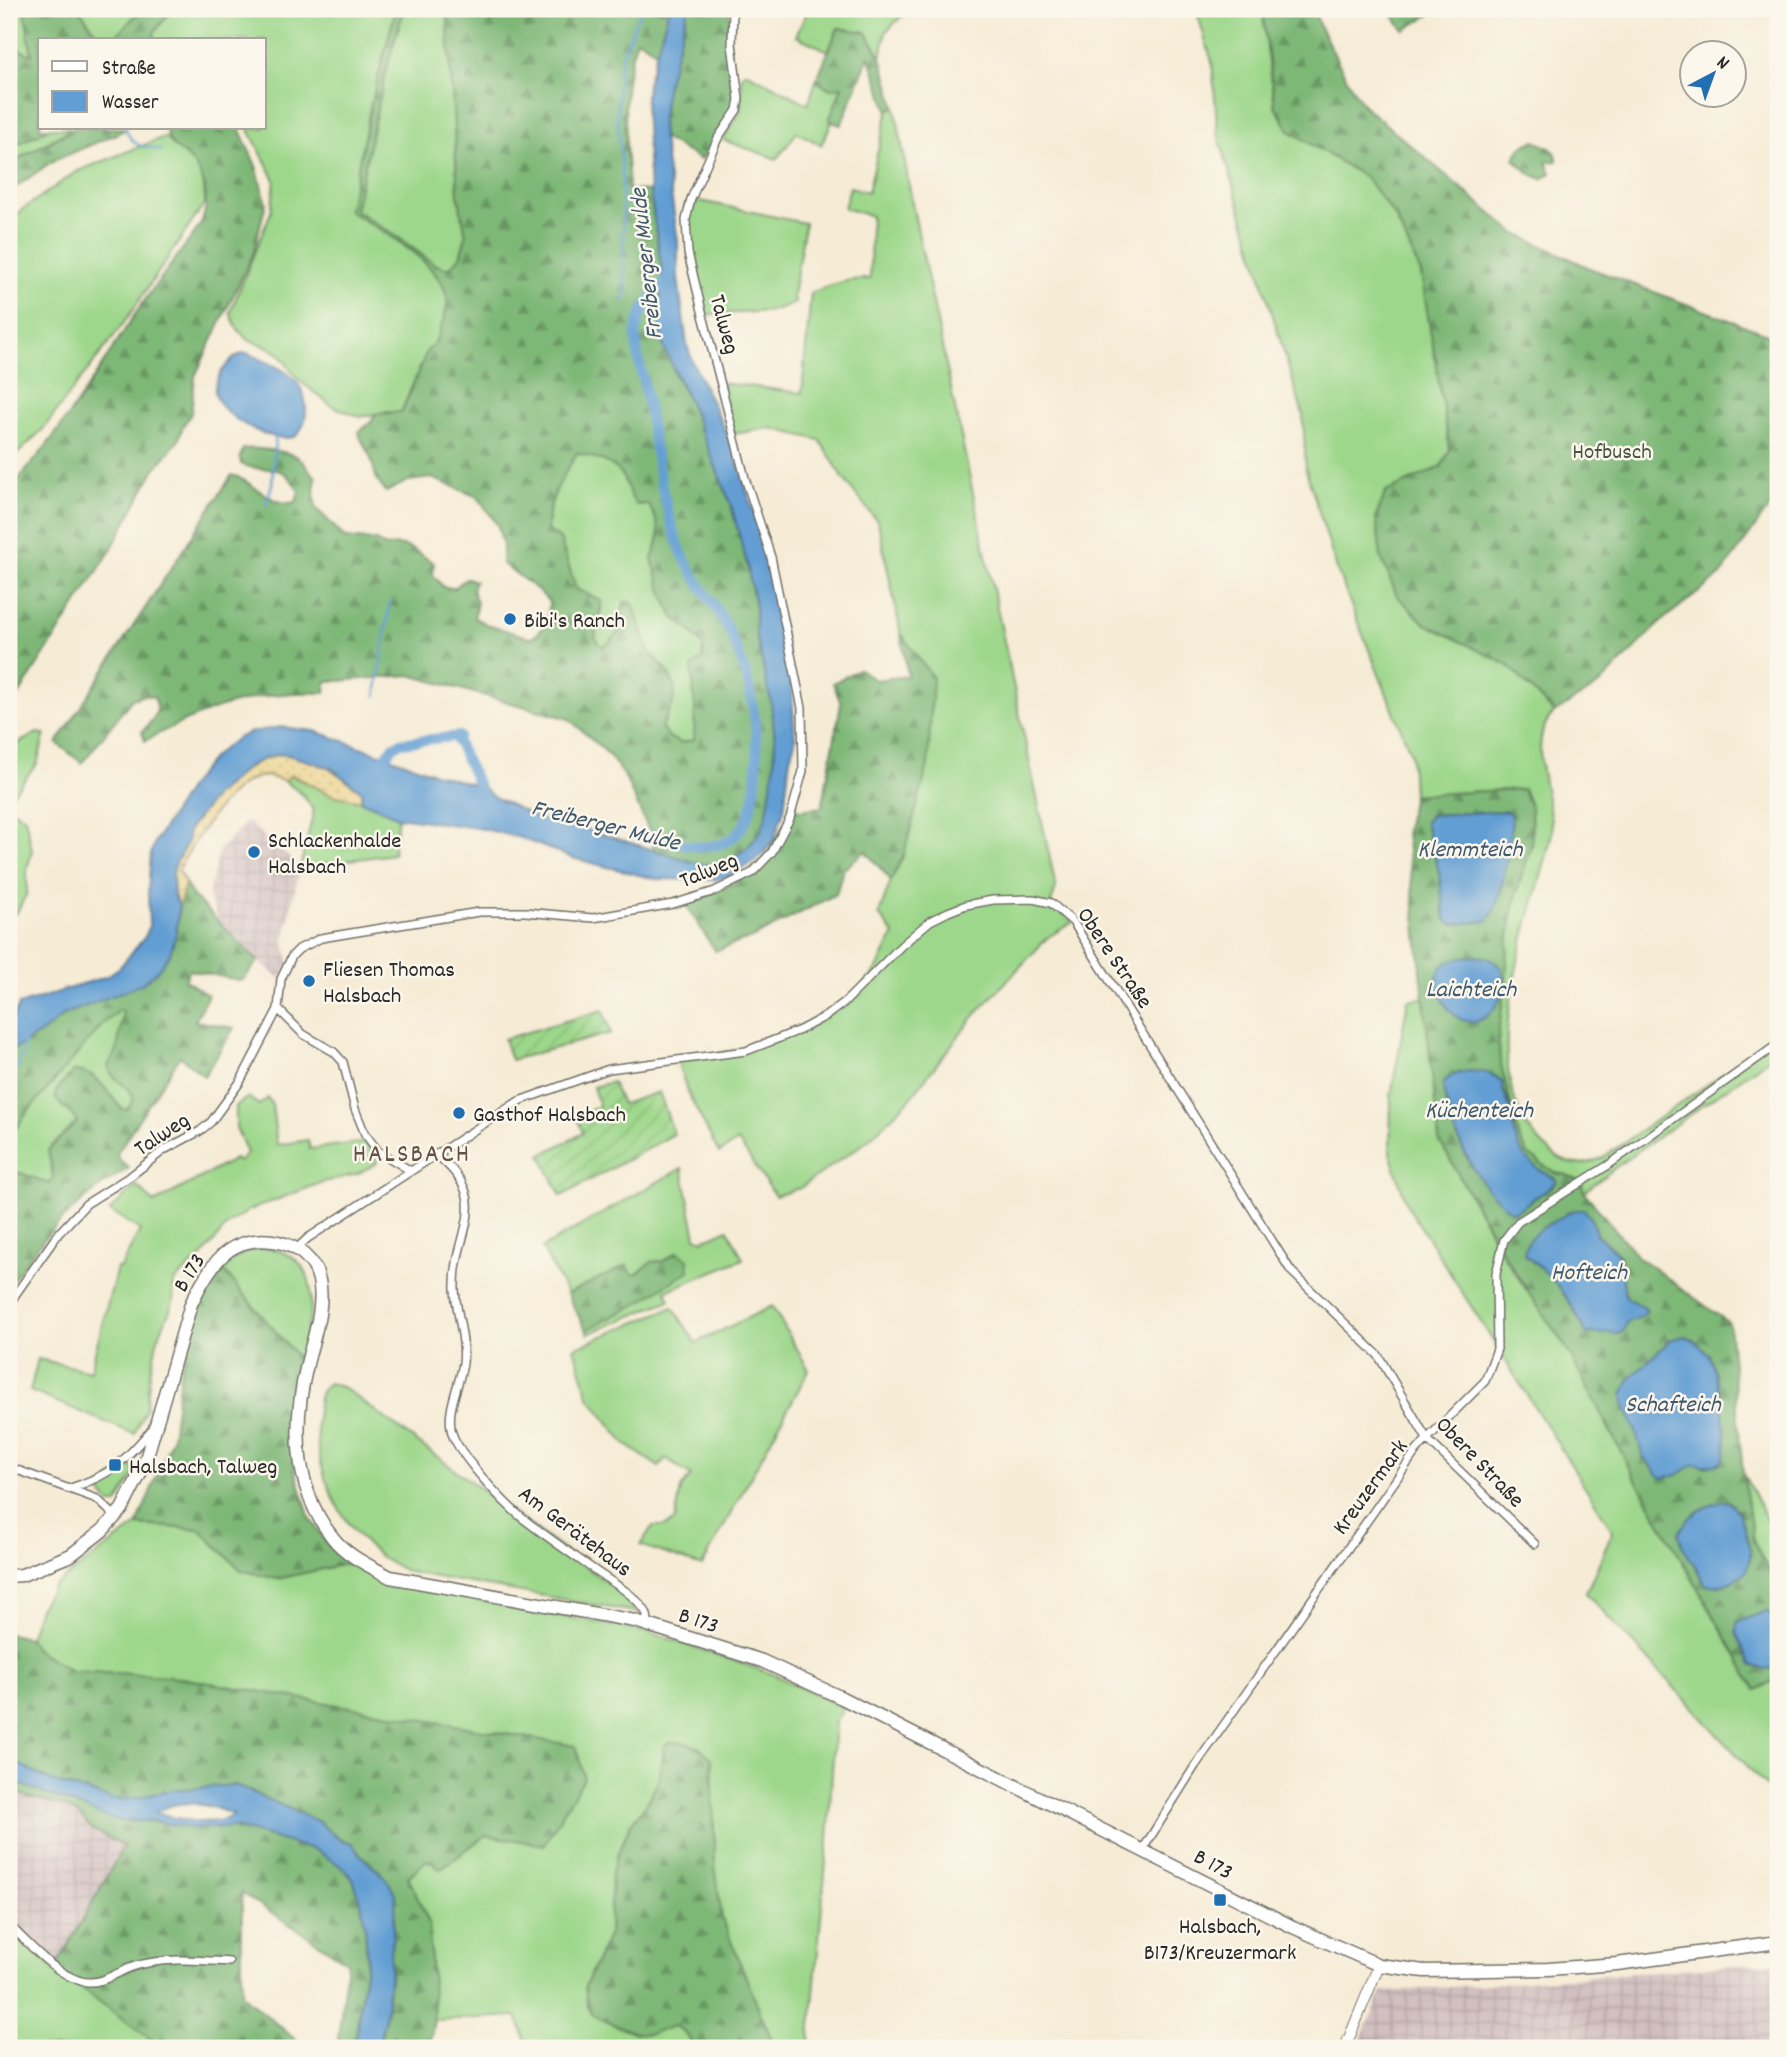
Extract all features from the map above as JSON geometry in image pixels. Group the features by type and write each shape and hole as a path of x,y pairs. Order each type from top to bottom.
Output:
{"main road":[{"name":"B 173","path":"9,1576 22,1575 72,1555 116,1517 144,1466 191,1304 201,1284 223,1255 235,1247 261,1240 278,1241 296,1249 314,1268 319,1281 320,1309 297,1414 300,1464 312,1506 334,1539 360,1561 390,1577 648,1625 762,1661 842,1698 1293,1927 1379,1965 1424,1971 1548,1969 1617,1964 1778,1942"}],"street":[{"name":"Talweg","path":"9,1307 58,1234 86,1204 132,1175 164,1150 200,1131 211,1122 240,1082 278,1009 281,979 292,956 299,949 321,938 479,912 525,912 593,918 673,904 723,888 752,873 772,852 790,818 803,771 802,708 771,557 742,467 688,253 686,220 691,200 718,138 737,110 739,99 732,44 733,9"},
{"name":"Obere Straße","path":"296,1249 308,1238 519,1101 609,1069 746,1051 800,1030 826,1016 846,1001 930,921 966,905 993,900 1017,898 1046,901 1073,922 1291,1271 1378,1355 1427,1439 1535,1544"},
{"path":"278,1009 303,1034 334,1052 343,1062 365,1134 378,1151 411,1171"},
{"name":"Kreuzermark","path":"1143,1849 1195,1766 1427,1439 1485,1381 1497,1349 1496,1275 1504,1240 1518,1222 1606,1166 1778,1044"},
{"name":"Am Gerätehaus","path":"435,1154 460,1178 468,1198 470,1215 461,1243 455,1286 463,1359 452,1414 451,1428 454,1438 483,1477 520,1516 621,1588 645,1610 648,1625"},
{"path":"67,1489 94,1480 117,1467 157,1423"},
{"path":"9,1467 97,1499 116,1517"},
{"path":"9,1925 55,1969 83,1981 97,1982 135,1966 183,1959 229,1962"},
{"path":"1345,2048 1379,1965"}],"shaded area":[{"path":"247,821 300,867 284,941 289,962 281,979 258,961 219,920 208,896 219,850"},
{"path":"9,1789 64,1806 78,1814 93,1830 125,1846 55,1969 9,1926"},
{"path":"1778,1962 1778,2048 1357,2048 1382,1992"}],"green space":[{"path":"9,9 24,9 32,56 9,45"},
{"path":"24,9 79,9 99,38 38,38 38,130 46,130 9,148 9,45 32,55"},
{"path":"79,9 142,9 114,38 100,38"},
{"path":"142,9 173,9 154,32 155,38 114,38"},
{"path":"173,9 396,9 371,104 349,211 391,236 420,258 432,270 447,296 440,332 427,351 401,412 383,412 361,417 332,406 300,381 278,353 248,340 238,330 230,313 271,212 275,180 249,130 266,130 266,38 155,38 154,32"},
{"path":"396,9 404,9 385,73 355,210 434,264 448,269 460,257 466,236 458,194 447,9 669,9 657,52 637,39 631,57 625,114 629,190 650,191 674,373 689,401 731,505 747,564 755,605 756,635 771,702 775,739 774,768 767,813 761,831 748,847 732,858 711,865 654,850 652,837 624,775 606,752 569,719 410,675 326,682 325,693 277,694 254,698 209,711 145,741 142,732 155,716 157,708 154,697 145,695 132,699 82,763 57,743 232,475 280,502 296,502 299,492 286,475 274,469 241,464 243,449 273,450 300,459 316,477 316,508 345,538 376,541 386,547 399,545 411,549 434,563 433,575 443,587 454,588 467,578 475,581 472,590 477,602 474,618 531,638 546,623 549,602 502,563 503,546 498,526 478,497 432,478 408,481 386,492 377,480 370,455 360,436 359,432 371,422 375,414 402,412 427,351 440,332 448,301 441,283 420,258 391,236 349,211 371,105","holes":["577,453 602,460 618,470 634,502 637,505 648,504 656,518 659,537 652,559 662,592 673,617 690,630 703,646 703,658 692,667 694,740 681,743 670,738 661,727 673,703 675,687 667,670 649,652 632,602 624,602 618,633 603,647 595,638 602,601 576,589 560,539 547,530 556,490"]},
{"path":"404,9 447,9 458,194 466,236 460,257 448,269 434,264 355,210 385,73"},
{"path":"688,9 730,9 729,43 735,101 701,160 663,138 666,90"},
{"path":"808,9 909,9 886,32 881,57 866,32 838,28 828,51 796,36"},
{"path":"1196,9 1262,9 1275,107 1290,131 1366,178 1396,218 1421,273 1450,450 1441,467 1386,492 1376,517 1381,557 1424,623 1508,665 1554,713 1545,724 1540,754 1552,833 1520,952 1511,995 1507,1038 1509,1078 1521,1115 1551,1152 1571,1163 1585,1163 1602,1158 1768,1042 1778,1052 1584,1192 1567,1175 1555,1173 1528,1154 1520,1139 1500,1061 1498,1033 1506,981 1508,941 1516,894 1532,844 1531,808 1523,789 1413,795 1411,754 1338,573 1306,470 1303,415 1218,134 1212,62"},
{"name":"Hofbusch","path":"1262,9 1314,9 1319,25 1364,106 1513,232 1592,269 1778,338 1778,495 1720,576 1665,618 1599,685 1554,713 1508,665 1424,623 1397,596 1381,557 1376,517 1386,492 1441,467 1450,450 1421,273 1396,218 1366,178 1290,131 1275,106"},
{"path":"1388,9 1434,9 1431,14 1404,30"},
{"path":"838,28 866,32 881,57 895,106 888,110 869,56 841,125 829,121 842,87 831,89 816,81"},
{"path":"746,72 808,104 816,81 831,89 843,86 829,120 832,122 821,145 797,132 777,159 723,140 740,112 742,75"},
{"path":"895,106 913,208 1056,888 1051,903 1073,922 1048,937 975,1015 908,1101 867,1141 800,1188 775,1196 738,1141 719,1153 689,1095 677,1061 764,1045 849,1003 876,971 894,934 879,915 903,856 933,678 901,634 878,522 843,478 820,440 770,428 733,434 722,383 802,393 811,293 840,283 870,279 871,216 844,208 850,187 868,192 888,110"},
{"path":"46,130 68,130 9,164 9,148"},
{"path":"71,130 124,130 51,162 9,192 9,164"},
{"path":"166,130 240,130 256,166 266,203 253,254 195,376 191,414 178,441 154,470 111,550 9,710 9,489 60,427 142,304 201,224 206,202 203,181 191,160 174,147"},
{"path":"164,137 202,162 205,203 126,320 43,429 9,462 9,219 76,172"},
{"path":"1534,141 1550,148 1557,157 1557,161 1546,162 1551,173 1542,179 1529,173 1514,159 1522,146"},
{"path":"691,199 805,223 793,296 795,303 771,311 703,315 688,243"},
{"path":"577,452 602,460 618,470 634,502 637,505 648,504 656,518 659,537 652,559 673,617 690,630 703,646 694,740 681,743 670,738 661,727 667,717 667,670 649,652 632,602 624,603 617,637 603,648 595,638 602,602 576,589 560,539 547,530 553,499"},
{"path":"901,634 933,678 928,765 903,857 891,880 865,851 843,870 836,894 754,937 715,951 685,903 730,885 763,861 794,808 800,810 822,807 841,704 833,683 859,669 875,680 908,676"},
{"path":"37,733 45,734 37,764 9,798 9,748"},
{"path":"290,775 332,795 361,801 398,817 393,854 300,867 314,811 303,795 285,781"},
{"path":"1523,789 1531,808 1532,844 1516,894 1498,1033 1500,1061 1520,1139 1528,1154 1555,1173 1581,1182 1584,1192 1637,1256 1729,1323 1743,1473 1753,1540 1778,1589 1778,1631 1775,1619 1751,1665 1763,1669 1775,1668 1778,1662 1778,1680 1756,1690 1637,1482 1567,1349 1507,1260 1439,1140 1406,831 1413,795","holes":["1506,811 1512,820 1500,896 1483,921 1454,924 1445,918 1439,872 1425,822 1431,815","1458,1073 1491,1074 1501,1080 1520,1150 1531,1164 1555,1179 1555,1185 1516,1211 1490,1189 1477,1174 1463,1150 1453,1123 1446,1080","1594,1226 1595,1234 1620,1256 1623,1289 1634,1304 1639,1318 1628,1321 1618,1334 1608,1331 1587,1333 1561,1291 1525,1254","1670,1340 1715,1371 1726,1441 1724,1457 1707,1467 1695,1464 1635,1429 1624,1404 1641,1371","1738,1509 1750,1555 1706,1585 1679,1534"]},
{"path":"9,809 25,817 32,851 27,869 27,893 16,914 9,910"},
{"path":"185,883 192,895 258,961 242,981 189,970 185,980 208,995 195,1021 234,1028 204,1076 180,1056 117,1153 118,1158 129,1168 93,1192 62,1220 34,1251 9,1286 9,1172 20,1173 50,1184 53,1176 48,1150 77,1122 55,1097 57,1090 73,1071 95,1078 122,1109 128,1109 134,1098 108,1066 117,1051 123,1012 120,1010 103,1024 29,1110 9,1138 9,1052 43,1032 63,1015 105,998 176,934"},
{"path":"1424,998 1439,1140 1506,1260 1567,1349 1637,1482 1756,1690 1778,1680 1778,1799 1586,1593 1613,1531 1407,1205 1390,1153 1391,1096 1408,1000"},
{"path":"120,1010 124,1013 117,1051 108,1066 113,1075 132,1093 134,1098 128,1109 122,1109 92,1075 60,1105 72,1111 77,1122 48,1150 53,1176 50,1184 20,1173 9,1172 9,1138 29,1110 103,1024"},
{"path":"603,1010 611,1033 511,1060 504,1039"},
{"path":"612,1082 622,1104 659,1092 674,1134 561,1196 541,1155 583,1133 577,1118 599,1106 593,1087"},
{"path":"248,1097 259,1105 268,1098 272,1105 277,1145 308,1140 310,1149 365,1142 376,1157 377,1163 357,1174 323,1182 250,1210 228,1224 200,1259 174,1281 173,1303 158,1338 150,1373 146,1409 134,1434 30,1391 38,1359 90,1371 117,1268 121,1267 140,1230 110,1211 136,1185 154,1203 235,1159 239,1162 247,1152 236,1128 236,1106"},
{"path":"682,1168 696,1237 703,1240 728,1229 743,1259 666,1291 670,1300 588,1334 586,1330 632,1307 677,1252 663,1261 651,1262 637,1275 632,1274 627,1266 567,1294 542,1248"},
{"path":"267,1248 287,1254 300,1264 308,1277 311,1309 300,1360 221,1268 243,1254"},
{"path":"677,1252 688,1259 689,1271 632,1307 586,1330 567,1294 627,1265 632,1274 637,1274 651,1262 663,1261"},
{"path":"221,1268 300,1360 292,1404 294,1466 309,1516 328,1545 350,1563 277,1579 241,1570 199,1529 137,1525 172,1438 181,1367 203,1296"},
{"path":"772,1306 809,1370 702,1566 640,1545 653,1526 665,1526 675,1521 681,1488 691,1476 666,1458 659,1467 625,1444 589,1397 574,1348 673,1307 696,1343"},
{"path":"329,1383 344,1388 623,1594 630,1605 640,1613 408,1572 383,1558 352,1528 324,1476 319,1457 317,1417 320,1394"},
{"path":"129,1465 135,1473 117,1504 111,1504 102,1495 101,1487"},
{"path":"1743,1473 1778,1542 1778,1589 1753,1540"},
{"path":"137,1525 199,1529 241,1570 277,1579 350,1563 377,1579 415,1589 649,1632 773,1674 844,1708 835,1722 828,1840 809,2048 775,2048 722,1919 715,1866 712,1760 665,1746 658,1784 630,1825 612,1872 609,1934 587,2005 594,2013 614,2024 652,2029 674,2026 686,2035 693,2048 528,2048 517,2016 434,2020 429,1923 408,1877 427,1859 441,1869 486,1835 544,1844 576,1746 169,1676 72,1671 35,1649 29,1638 39,1608 54,1586"},
{"path":"9,1634 29,1638 35,1649 72,1671 169,1676 576,1746 584,1778 544,1845 486,1835 440,1869 427,1860 408,1877 429,1923 434,2020 429,2048 378,2048 386,2013 391,1969 380,1871 356,1851 351,1843 339,1839 319,1822 235,1785 173,1790 132,1799 112,1799 51,1781 9,1759"},
{"path":"670,1742 694,1745 712,1760 715,1866 722,1919 775,2048 693,2048 687,2035 675,2026 648,2034 635,2033 592,2014 587,2005 585,1986 609,1934 612,1872 630,1825 657,1784 665,1745"},
{"path":"9,1780 120,1821 152,1821 194,1828 235,1827 315,1850 341,1866 353,1879 365,1926 367,1958 354,2048 337,2048 347,1962 242,1893 242,1995 306,2048 163,2048 55,1969 124,1846 93,1830 78,1814 64,1806 9,1789"},
{"path":"9,1926 55,1969 163,2048 9,2048"}],"sand":[{"path":"279,754 304,758 333,771 362,792 361,801 332,795 291,775 285,781 264,776 251,780 238,788 214,814 178,870 185,883 179,906 174,891 174,869 188,832 197,818 227,783 252,765"}],"water":[{"path":"669,9 688,9 666,89 661,125 678,241 678,278 687,345 732,444 768,557 791,672 795,742 790,758 784,810 773,841 757,860 730,876 715,880 655,879 572,858 521,838 484,829 398,817 361,801 362,792 331,768 279,754 249,766 214,797 188,831 188,842 176,861 173,874 174,897 179,906 176,934 170,954 157,971 142,984 63,1015 43,1032 9,1052 9,1024 19,1005 107,976 120,967 145,937 149,926 151,853 155,842 191,784 213,757 237,738 251,732 281,727 315,731 484,788 492,796 538,818 589,830 696,863 712,865 732,858 748,847 761,831 767,813 774,768 775,739 771,702 756,635 755,605 747,564 731,505 689,401 663,346 658,320 663,279 650,191 645,108 647,84"},
{"path":"247,353 282,370 299,386 306,412 305,420 296,436 274,437 261,433 236,419 218,401 215,389 221,373 234,358"},
{"name":"Klemmteich","path":"1506,811 1512,820 1504,874 1492,914 1482,922 1449,922 1445,918 1439,872 1425,822 1431,815"},
{"name":"Laichteich","path":"1473,956 1494,961 1502,970 1504,982 1495,1008 1474,1022 1462,1020 1449,1009 1439,992 1437,979 1438,973 1447,963"},
{"name":"Küchenteich","path":"1470,1071 1492,1075 1503,1083 1521,1151 1533,1165 1557,1182 1516,1211 1512,1212 1489,1191 1470,1163 1455,1132 1444,1083 1453,1075"},
{"name":"Hofteich","path":"1574,1210 1584,1210 1591,1218 1596,1234 1620,1256 1625,1295 1647,1311 1639,1318 1628,1321 1623,1331 1618,1334 1586,1333 1561,1291 1542,1269 1524,1254 1530,1239 1536,1233"},
{"name":"Schafteich","path":"1684,1336 1695,1341 1709,1356 1716,1376 1722,1406 1724,1457 1715,1465 1695,1464 1677,1475 1661,1478 1643,1457 1623,1394 1630,1379 1670,1340"},
{"path":"1728,1501 1739,1513 1750,1553 1749,1564 1735,1580 1721,1585 1706,1585 1683,1547 1679,1534 1693,1515 1713,1504"},
{"path":"1767,1611 1777,1625 1779,1651 1775,1668 1763,1669 1751,1665 1736,1633 1737,1622"},
{"path":"9,1759 51,1781 112,1799 132,1799 173,1790 235,1785 319,1822 339,1839 352,1843 382,1874 396,1897 386,2013 378,2048 354,2048 367,1958 365,1926 353,1879 341,1866 315,1850 235,1827 194,1828 152,1821 120,1821 9,1780","holes":["190,1803 213,1807 234,1815 206,1822 174,1818 156,1811 172,1805"]}],"waterway":[{"name":"Freiberger Mulde","path":"623,301 626,294 617,113 619,69 641,9"},
{"path":"126,130 135,143 161,150"},
{"name":"Freiberger Mulde","path":"652,835 686,845 703,847 720,844 736,834 748,817 757,770 757,743 747,678 727,626 686,562 674,533 660,477 638,353 636,338 639,320 670,273"},
{"path":"266,505 272,484 275,438"},
{"path":"376,696 390,601"},
{"path":"377,768 394,746 400,743 459,736"},
{"path":"455,737 484,797"},
{"path":"9,1088 22,1055 24,1041"}],"place":[{"name":"Bibi's Ranch","path":"510,619"},
{"name":"Schlackenhalde Halsbach","path":"254,852"},
{"name":"Fliesen Thomas Halsbach","path":"309,981"},
{"name":"Gasthof Halsbach","path":"459,1113"},
{"name":"Halsbach, Talweg","path":"115,1465"},
{"name":"Halsbach, B173/Kreuzermark","path":"1220,1900"}],"district":[{"name":"HALSBACH","path":"412,1152"}]}
